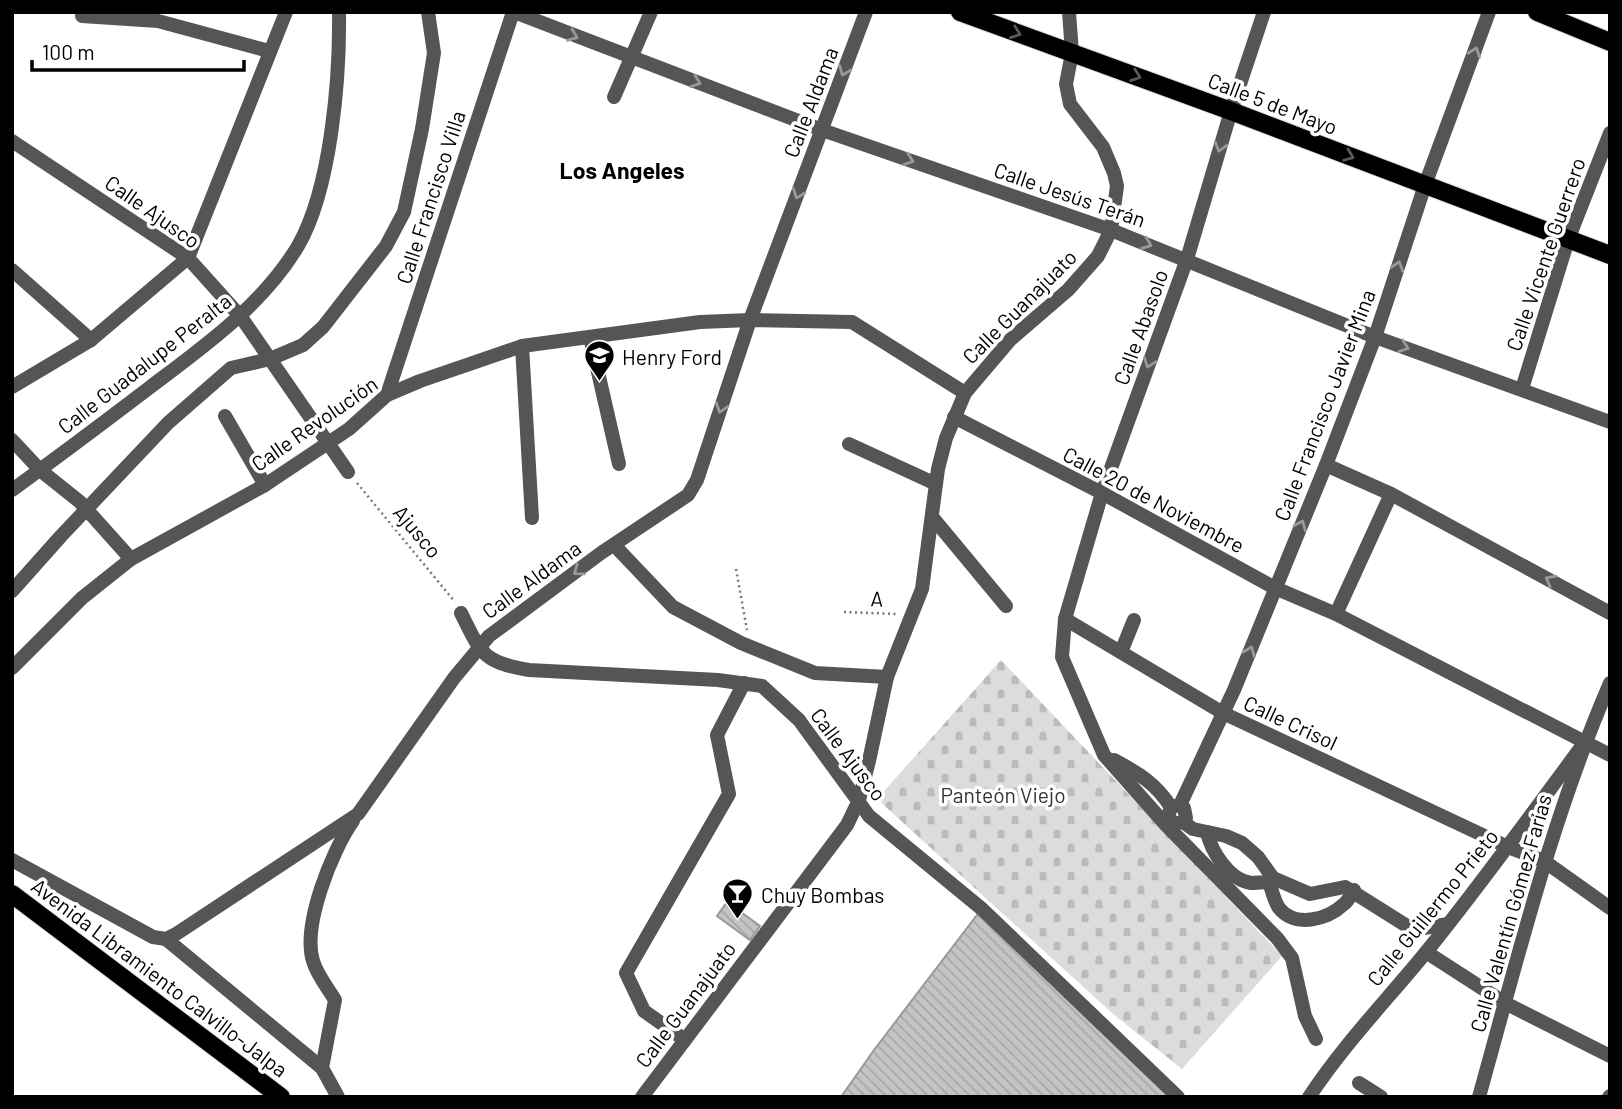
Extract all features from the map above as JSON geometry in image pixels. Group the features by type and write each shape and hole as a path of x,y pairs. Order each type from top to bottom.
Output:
{"main road":[{"name":"Calle 5 de Mayo","path":"960,12 1231,111 1610,255"},
{"path":"1537,12 1610,42"},
{"name":"Avenida Libramiento Calvillo-Jalpa","path":"12,894 281,1097"}],"street":[{"path":"12,387 91,340 188,258 286,12"},
{"name":"Calle Guadalupe Peralta","path":"12,490 241,317 298,246 317,199 329,141 338,64 339,12"},
{"path":"12,591 168,423 232,368 271,359 303,345 323,327 386,246 404,212 422,129 434,53 428,12"},
{"name":"Calle Jesús Terán","path":"513,12 822,130 1111,230 1375,337 1610,422"},
{"name":"Calle Francisco Villa","path":"387,395 513,12"},
{"path":"614,97 651,12"},
{"name":"Calle Aldama","path":"166,939 358,814 454,678 489,636 688,495 697,480 750,320 866,12"},
{"name":"Calle Guanajuato","path":"642,1097 846,825 859,800 887,677 922,589 936,484 946,438 965,393 1010,340 1068,290 1098,256 1111,230 1117,186 1114,173 1103,147 1070,104 1066,83 1072,53 1069,12"},
{"name":"Calle Abasolo","path":"1104,755 1062,657 1065,619 1102,493 1187,259 1264,12"},
{"name":"Calle Francisco Javier Mina","path":"1176,806 1223,713 1326,465 1375,337 1425,185 1489,12"},
{"path":"82,16 158,20 269,51"},
{"name":"Calle Vicente Guerrero","path":"1522,389 1568,240 1610,133"},
{"name":"Calle Ajusco","path":"12,141 188,258 241,317 348,472"},
{"path":"12,270 91,340"},
{"name":"Calle Revolución","path":"12,668 82,598 131,559 265,485 349,429 387,395 522,346 700,322 852,322 965,393"},
{"path":"590,337 619,464"},
{"path":"522,346 532,518"},
{"path":"225,416 265,485"},
{"name":"Calle 20 de Noviembre","path":"954,417 1102,493 1275,588 1336,614 1610,755"},
{"path":"12,440 40,470 87,510 131,559"},
{"path":"849,444 936,484"},
{"path":"1326,465 1391,494 1610,613"},
{"path":"1336,614 1391,494"},
{"path":"933,518 1006,606"},
{"path":"615,546 673,607 750,647 815,673 887,677"},
{"path":"461,612 478,648"},
{"name":"Calle Crisol","path":"1065,619 1223,713 1508,847 1544,861 1610,908"},
{"path":"1121,652 1134,620"},
{"name":"Calle Ajusco","path":"478,648 497,662 529,670 744,683 762,686 772,692 799,720 869,816 982,909 1178,1097"},
{"path":"685,1040 644,1011 626,973 729,794 717,735 744,683"},
{"path":"1585,742 1610,683"},
{"name":"Calle Guillermo Prieto","path":"1309,1097 1343,1048 1426,952 1508,847 1585,742"},
{"name":"Calle Valentín Gómez Farías","path":"1479,1097 1544,861 1585,742"},
{"path":"1104,755 1140,774 1159,789 1187,813 1182,822 1192,829 1226,836 1242,843 1258,857 1271,880 1277,906 1286,915 1297,920 1314,920 1344,904 1354,890"},
{"path":"1104,755 1166,825 1277,938 1292,958 1305,1016 1316,1039"},
{"path":"322,1068 335,1000 313,962 311,934 320,895 344,834 358,814"},
{"path":"1207,832 1209,844 1218,857 1240,878 1251,883 1271,880 1310,894 1345,887 1354,890 1407,926 1418,929 1448,924"},
{"path":"12,860 153,937 166,939 322,1068 338,1097"},
{"path":"1310,894 1314,920"},
{"path":"1426,952 1505,1003 1610,1056"},
{"path":"1359,1083 1379,1096"}],"path":[{"name":"Ajusco","path":"348,472 447,590 461,612"},
{"path":"736,569 750,647"},
{"name":"A","path":"844,612 910,615"}],"green space":[{"name":"Panteón Viejo","path":"1001,660 1282,956 1182,1069 1112,1013 877,799"}],"building":[{"name":"Chuy Bombas","path":"727,902 760,926 750,940 717,916"},
{"path":"980,911 1171,1097 841,1097"}],"place":[{"name":"Henry Ford","path":"599,383"},
{"name":"Chuy Bombas","path":"738,921"}],"district":[{"name":"Los Angeles","path":"622,170"}]}
